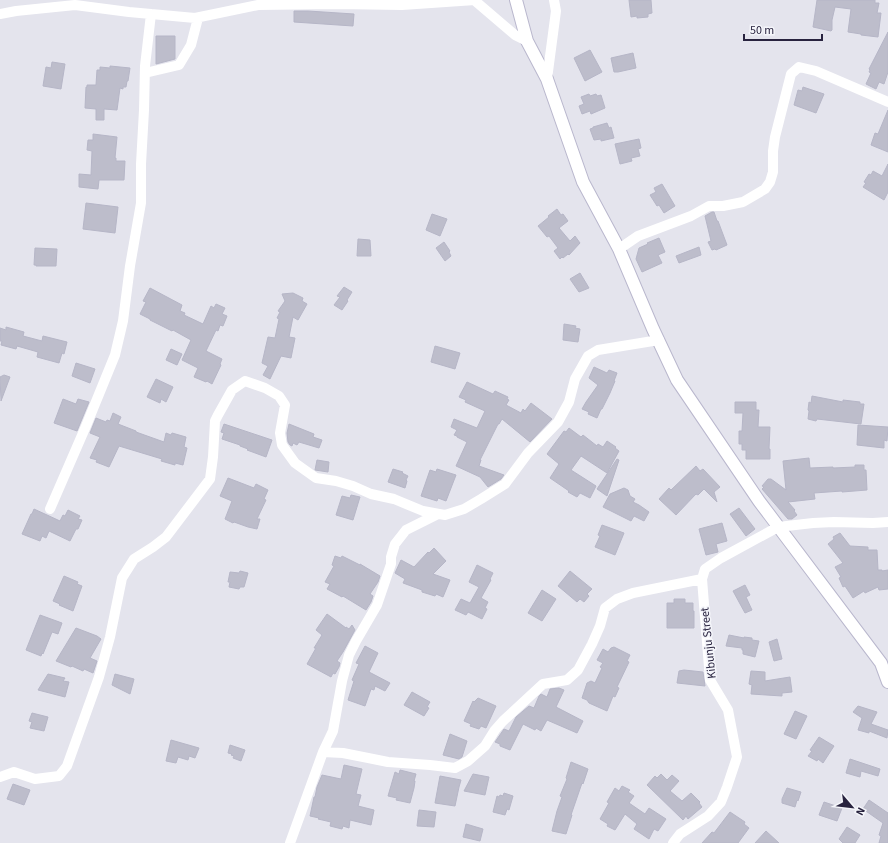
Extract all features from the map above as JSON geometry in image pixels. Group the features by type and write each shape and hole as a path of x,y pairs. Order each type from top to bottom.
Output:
{"street":[{"path":"0,14 16,11 75,6 198,18 258,5 402,5 474,0 515,34 528,41"},
{"path":"516,0 528,41 548,79 583,182 619,249 653,329 677,380 759,501 881,663 888,682"},
{"path":"548,79 556,11 554,0"},
{"path":"50,509 115,355 123,321 140,203 140,164 144,110 145,66 151,14"},
{"path":"145,73 179,65 191,45 198,18"},
{"path":"619,249 638,236 685,218 709,206 723,206 743,202 765,189 770,182 773,172 774,137 789,81 791,74 799,67 816,71 888,102"},
{"path":"0,777 14,772 35,779 59,776 67,766 99,677 110,638 122,578 134,559 166,537 210,479 215,421 232,390 245,381 264,388 279,396 285,405 280,433 282,445 295,463 316,478 336,481 353,486 371,494 394,499 423,511 444,515 464,509 505,484 528,453 558,422 569,402 575,379 588,356 598,350 659,340"},
{"path":"290,843 323,752 333,731 342,681 349,655 356,640 377,605 391,564 391,557 395,544 406,530 438,514"},
{"path":"323,752 343,753 388,762 430,764 455,768 468,761 485,746 494,730 543,684 567,680 578,670 600,626 605,608 618,599 634,592 702,579 705,569 778,527 827,522 888,522"},
{"name":"Kibunju Street","path":"673,843 680,834 708,816 721,802 728,787 737,757 728,710 710,680 702,579"}],"building":[{"path":"629,0 651,0 652,13 648,14 648,17 631,17"},
{"path":"817,0 875,0 875,3 879,3 877,13 881,13 878,37 848,32 851,9 835,7 831,31 813,27"},
{"path":"294,11 354,14 353,26 294,22"},
{"path":"888,32 888,72 884,84 879,82 876,89 866,84 871,73 869,72 869,69"},
{"path":"156,36 175,36 175,59 156,64"},
{"path":"590,50 602,72 585,81 574,58"},
{"path":"633,53 636,68 614,72 611,58"},
{"path":"52,62 65,64 61,89 43,86 46,67 51,68"},
{"path":"110,66 130,68 128,81 126,87 123,87 123,89 120,88 117,110 104,109 104,120 96,120 96,109 85,108 86,87 87,85 96,85 97,70 100,70 100,67 110,68"},
{"path":"803,87 824,94 816,113 794,105 798,90 802,91"},
{"path":"589,94 590,96 596,94 597,96 601,95 605,108 591,114 590,111 582,114 579,106 584,104 581,97"},
{"path":"888,110 888,152 871,145 875,133 878,134"},
{"path":"607,123 609,128 611,127 614,138 601,141 601,139 594,140 590,129"},
{"path":"93,134 117,137 115,158 116,161 125,161 124,180 99,180 98,189 79,187 79,174 91,175 92,151 87,150 88,140 93,140"},
{"path":"639,139 641,148 638,149 640,156 631,158 632,161 620,164 615,144"},
{"path":"888,164 888,192 884,200 863,187 869,174 871,175 873,171 882,176"},
{"path":"662,184 675,206 664,213 659,205 657,206 650,195 656,192 654,188"},
{"path":"86,203 118,207 115,233 83,229"},
{"path":"557,209 568,221 559,228 570,241 575,236 580,243 569,255 568,254 560,259 554,251 558,248 549,236 547,237 538,226"},
{"path":"714,212 727,245 716,250 712,250 708,242 711,241 705,216"},
{"path":"432,214 447,219 440,236 426,230"},
{"path":"659,238 665,252 658,255 662,263 642,272 636,259 639,248"},
{"path":"358,239 370,240 371,256 357,256"},
{"path":"444,242 450,251 451,256 445,261 436,248"},
{"path":"699,247 701,255 679,263 676,256"},
{"path":"35,248 57,249 56,266 34,265"},
{"path":"580,273 589,288 579,292 570,279"},
{"path":"344,287 352,292 342,310 334,305 340,297 337,296"},
{"path":"150,288 182,305 180,311 185,313 184,315 203,324 211,306 214,308 216,304 225,308 222,314 227,316 223,326 220,325 218,331 216,330 206,351 222,359 221,365 212,384 194,377 198,368 182,360 191,340 140,314 146,302 143,301"},
{"path":"293,293 303,298 302,301 307,304 298,320 293,317 289,337 295,338 291,358 281,356 270,379 263,375 268,366 262,363 268,337 275,338 279,319 277,318 280,312 278,311 285,301 282,294"},
{"path":"564,324 576,326 575,328 580,329 578,342 563,340"},
{"path":"6,327 24,332 23,336 42,341 43,336 67,342 64,354 62,353 59,363 37,357 38,352 17,346 16,349 1,345 2,341 0,341 0,328 6,330"},
{"path":"435,346 460,353 455,369 431,362"},
{"path":"171,349 182,354 177,365 166,360"},
{"path":"76,363 95,369 90,383 72,376"},
{"path":"594,367 607,373 609,370 617,373 610,393 597,418 588,414 589,412 582,409 598,385 589,378"},
{"path":"4,375 10,377 1,401 0,377"},
{"path":"156,379 173,387 166,402 161,399 160,403 147,397"},
{"path":"467,382 493,394 495,391 508,397 507,399 509,400 506,405 521,413 523,409 525,411 531,403 552,419 530,442 502,419 480,460 479,466 504,475 501,479 488,487 480,477 456,466 467,442 454,435 457,430 451,427 454,419 477,428 485,411 465,402 466,400 459,397"},
{"path":"812,396 843,402 843,400 860,402 860,404 864,404 861,424 817,419 816,421 808,419 809,402 811,403"},
{"path":"63,399 76,404 78,399 89,402 77,431 54,423"},
{"path":"735,402 756,402 756,410 759,410 758,427 770,427 770,459 746,459 746,450 742,450 742,444 739,444 739,431 742,431 743,413 735,413"},
{"path":"113,413 121,417 118,424 164,442 166,433 186,437 184,447 187,448 183,465 175,463 175,465 161,461 162,459 119,446 109,467 90,458 100,437 90,433 96,418 106,422 107,420 110,421"},
{"path":"224,424 272,440 266,457 247,450 248,449 240,445 222,439 224,433 221,432"},
{"path":"289,424 314,434 313,437 322,440 319,448 299,442 297,445 293,443 292,446 290,445 288,442 287,433"},
{"path":"858,425 888,427 887,441 884,440 884,448 857,445"},
{"path":"569,428 581,437 583,435 597,446 598,444 603,447 607,441 619,451 607,473 581,456 571,470 596,486 590,498 580,493 577,497 550,478 559,464 547,454 564,431 566,432"},
{"path":"809,458 810,468 855,467 855,465 864,465 864,470 866,470 867,490 814,493 815,499 788,502 795,510 794,511 797,515 792,519 788,519 762,489 764,487 762,486 768,479 771,479 786,490 783,461"},
{"path":"617,459 619,460 607,496 597,489"},
{"path":"317,460 329,462 328,472 315,470"},
{"path":"696,466 700,471 703,469 720,487 714,492 717,502 704,489 698,495 696,494 676,515 659,499 669,488 671,490"},
{"path":"393,469 403,472 402,473 408,476 405,488 388,482"},
{"path":"437,469 456,475 446,501 438,498 437,501 421,496 430,470 436,472"},
{"path":"228,478 254,488 256,484 268,490 264,499 266,500 257,519 260,519 257,529 234,522 233,523 225,519 232,501 220,496"},
{"path":"624,488 628,490 630,496 635,499 633,502 649,512 644,521 634,516 631,521 603,507 610,494"},
{"path":"351,495 360,497 353,520 336,515 342,496 350,498"},
{"path":"739,508 755,529 746,536 730,514"},
{"path":"34,509 60,521 68,510 80,516 78,519 82,520 70,541 49,531 46,538 42,536 40,541 22,534"},
{"path":"722,523 727,541 716,544 718,552 706,555 699,529"},
{"path":"602,525 624,533 615,555 595,547 600,536 598,535"},
{"path":"840,533 850,546 868,547 868,550 877,550 878,570 888,570 888,589 879,590 878,587 865,593 864,591 853,598 845,586 843,587 839,578 841,577 835,567 843,563 828,544 834,539 833,537"},
{"path":"434,548 446,561 433,574 450,580 443,597 436,594 435,596 422,592 422,590 403,583 405,579 395,573 401,560 414,567 428,552 429,553"},
{"path":"335,556 341,558 342,556 360,564 380,576 370,594 373,596 366,610 343,596 342,597 327,589 330,584 325,582 334,566 332,565"},
{"path":"477,565 493,573 490,579 491,580 481,598 488,602 485,608 487,609 482,619 468,612 466,615 455,610 461,599 470,603 479,587 469,582"},
{"path":"240,571 248,573 244,587 240,587 239,589 229,587 230,582 228,582 230,572 239,573"},
{"path":"570,571 592,589 587,594 589,596 584,602 580,599 577,602 558,586"},
{"path":"64,576 78,582 77,584 82,586 73,611 53,601"},
{"path":"745,585 750,595 746,597 752,610 745,613 733,591"},
{"path":"542,590 556,599 542,621 528,613"},
{"path":"674,599 685,599 685,603 693,603 694,628 667,628 667,603 674,603"},
{"path":"327,614 346,628 349,629 352,625 355,630 337,661 340,663 339,667 335,674 333,673 331,677 307,664 322,635 316,630"},
{"path":"40,615 62,623 58,634 52,632 41,656 26,650"},
{"path":"76,628 101,639 90,658 97,661 93,673 56,661"},
{"path":"729,635 752,638 752,640 759,641 755,657 743,654 742,648 726,646"},
{"path":"777,639 782,659 774,661 769,642"},
{"path":"365,646 378,653 369,672 390,683 385,691 375,686 374,690 371,689 365,706 348,700 354,681 352,680 359,664 356,663"},
{"path":"614,647 630,655 627,661 629,662 617,687 619,688 615,697 613,696 607,711 589,703 587,700 582,698 587,683 591,681 595,683 602,668 600,667 603,663 597,660 603,649 608,652"},
{"path":"684,670 703,672 705,686 677,683 679,671"},
{"path":"751,671 765,672 765,681 790,677 792,692 782,693 782,696 751,694 752,685 749,684"},
{"path":"48,674 65,678 63,681 69,682 65,697 38,690"},
{"path":"115,674 134,679 130,694 112,685"},
{"path":"559,688 564,690 556,707 583,721 577,733 547,720 541,731 536,728 535,730 523,724 510,750 495,742 504,729 509,731 516,717 529,706 534,708 541,694 547,697 550,689"},
{"path":"412,692 430,702 427,707 429,708 424,716 404,705"},
{"path":"478,698 496,706 486,728 481,726 479,729 470,726 471,724 464,721 473,701 474,702"},
{"path":"858,706 877,712 871,724 888,730 887,738 869,731 869,733 858,730 862,718 853,712"},
{"path":"795,711 807,716 796,739 784,734"},
{"path":"32,713 48,717 44,731 30,728 32,722 29,721"},
{"path":"450,734 467,741 462,757 459,759 443,755"},
{"path":"819,737 834,746 823,763 818,759 817,761 808,756 812,751 810,750"},
{"path":"171,740 199,748 195,758 189,756 188,760 178,757 176,763 166,761"},
{"path":"230,745 245,750 241,761 233,758 234,756 231,755 232,754 228,753"},
{"path":"850,759 880,769 878,776 861,771 860,777 846,773"},
{"path":"571,762 588,769 571,815 566,834 552,831 562,797 560,796 567,779 566,778"},
{"path":"344,765 362,769 356,794 361,795 358,806 374,810 371,825 350,820 349,828 343,826 342,829 330,826 331,822 310,816 314,797 322,775 341,779"},
{"path":"400,770 416,774 410,803 396,800 397,798 388,796 395,772 399,774"},
{"path":"473,774 489,777 485,795 464,791"},
{"path":"661,774 667,780 672,775 679,781 670,791 682,801 691,793 700,802 699,803 702,807 688,819 686,816 683,820 647,785 655,776 657,778"},
{"path":"440,776 461,780 455,806 435,803"},
{"path":"13,784 30,790 24,805 7,799"},
{"path":"622,786 630,790 628,792 634,796 629,803 645,814 649,808 666,819 658,831 654,829 649,839 634,829 637,824 625,814 615,830 607,826 608,824 600,819 615,788 619,791"},
{"path":"787,788 801,792 795,807 782,803 782,799"},
{"path":"504,793 513,796 509,810 507,809 505,815 493,812 497,796 503,796"},
{"path":"869,800 888,813 888,843 879,843 881,836 879,835 883,823 863,809"},
{"path":"824,802 842,808 837,821 819,815"},
{"path":"419,810 436,812 434,827 417,826"},
{"path":"730,812 745,822 744,824 749,828 738,843 702,843 712,832 714,833"},
{"path":"466,824 483,829 480,841 463,837"},
{"path":"847,827 860,835 855,843 843,843 839,839"},
{"path":"766,831 779,843 755,843"}]}
